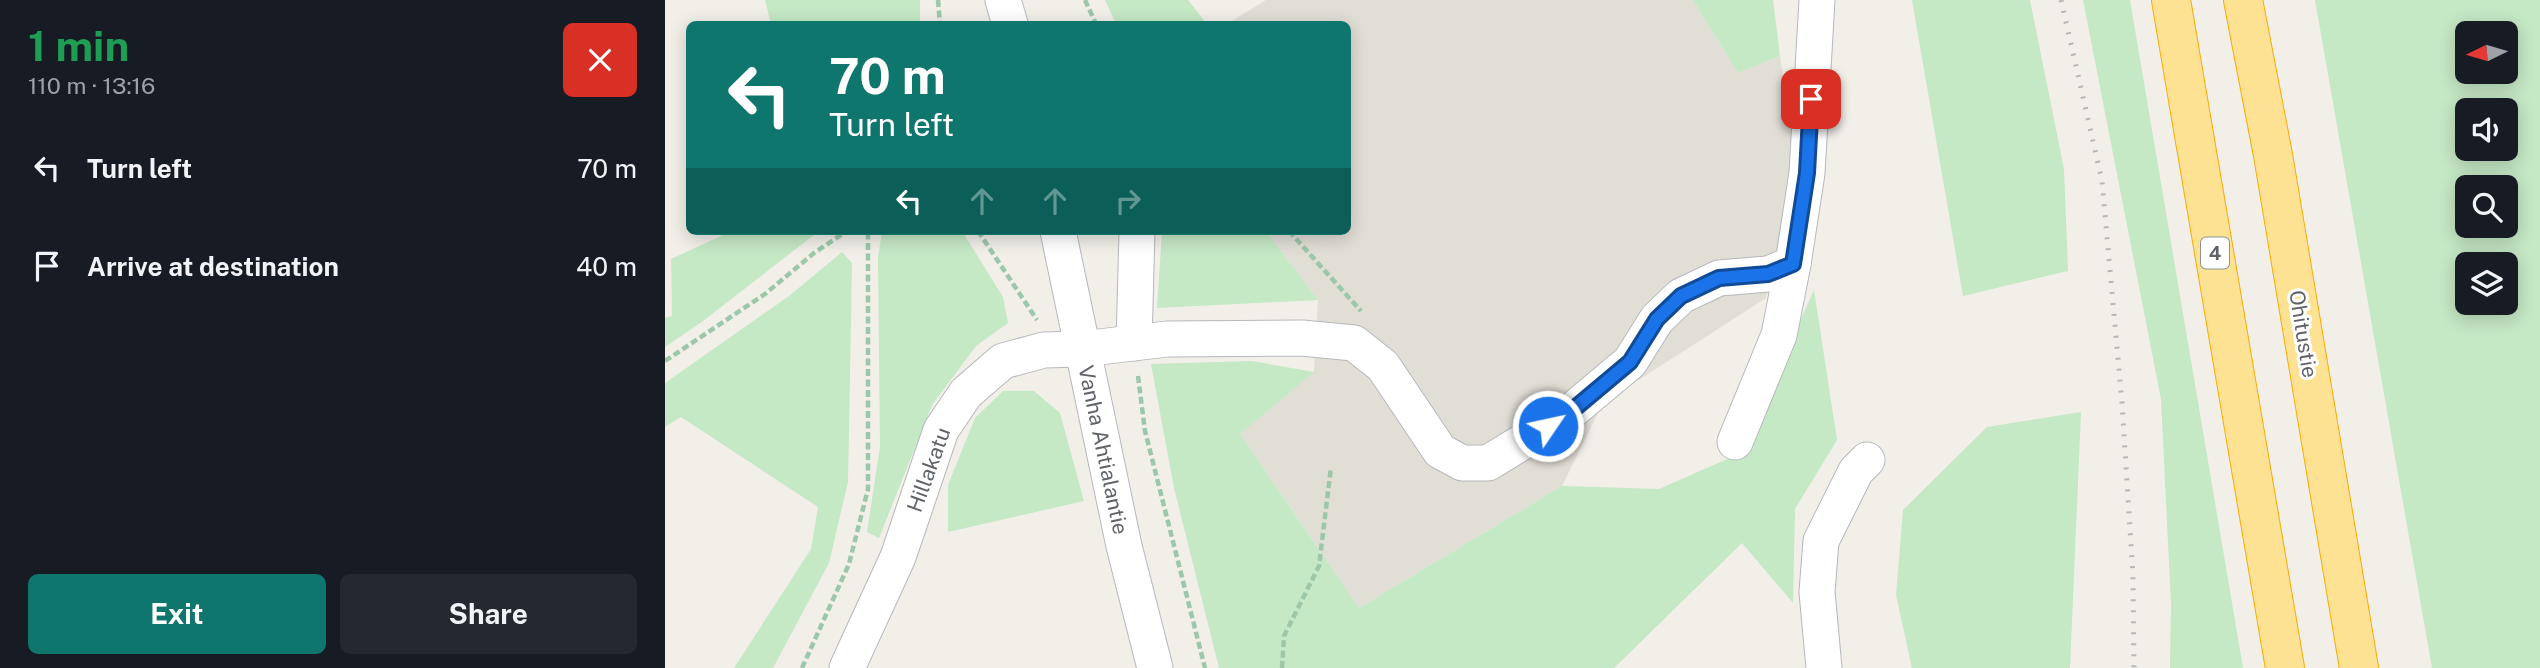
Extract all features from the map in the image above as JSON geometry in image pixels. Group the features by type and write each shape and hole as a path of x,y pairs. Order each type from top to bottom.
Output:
{"highway":[{"name":"4","path":"2171,0 2285,668"},
{"name":"Ohitustie","path":"2243,0 2273,155 2359,668"}],"street":[{"path":"1003,0 1009,21"},
{"path":"1735,442 1779,335 1793,264 1807,173 1817,0"},
{"name":"Vanha Ahtialantie","path":"1059,235 1124,546 1155,668"},
{"path":"1134,343 1137,235"},
{"name":"Hillakatu","path":"847,668 898,557 941,430 965,393 1003,361 1044,351 1167,339 1302,338 1354,343 1383,366 1440,451 1462,463 1488,463 1568,414 1630,362 1657,319 1681,296 1719,278 1768,274 1793,264"},
{"path":"1824,668 1817,592 1821,541 1856,471 1867,460"}],"path":[{"path":"938,0 940,21"},
{"path":"1085,0 1096,21"},
{"path":"665,361 765,294 814,253 841,235"},
{"path":"802,668 849,564 868,489 867,235"},
{"path":"981,235 1037,317 1044,351"},
{"path":"1293,235 1363,313"},
{"path":"1134,343 1145,431 1205,668"},
{"path":"1282,668 1284,636 1318,566 1331,467"}],"shaded area":[{"path":"1266,0 1693,0 1738,73 1780,56 1796,168 1766,298 1603,403 1562,486 1359,608 1240,434 1314,371 1318,300 1269,235 1351,235 1351,21 1232,21"}],"green space":[{"path":"765,0 920,0 920,21 770,21"},
{"path":"1105,0 1188,0 1205,21 1115,21"},
{"path":"1693,0 1773,0 1780,56 1738,73"},
{"path":"1912,0 2030,0 2064,169 2068,271 1963,296"},
{"path":"2083,0 2130,0 2243,668 2170,668 2171,604 2161,399"},
{"path":"2315,0 2540,0 2540,668 2432,668"},
{"path":"723,235 814,235 665,347 665,318 672,316 671,259"},
{"path":"881,235 964,235 1003,297 1008,323 976,346 932,405 879,538 867,532 880,447 878,258"},
{"path":"1162,235 1269,235 1318,300 1157,308"},
{"path":"842,252 852,263 848,482 829,563 773,668 734,668 811,549 818,507 681,417 665,427 665,383 789,296"},
{"path":"1814,290 1837,440 1795,509 1793,603 1742,543 1614,668 1219,668 1174,488 1151,364 1252,361 1314,372 1240,434 1359,608 1562,486 1659,489 1741,453"},
{"path":"1003,391 1034,391 1060,413 1084,501 948,532 948,485 975,418"},
{"path":"2081,412 2070,668 1912,668 1896,595 1903,510 1987,427"}],"railway":[{"path":"2061,0 2102,181 2122,403 2133,576 2134,668"}],"route":[{"path":"1548,426 1568,414 1630,362 1657,319 1681,296 1719,278 1768,274 1793,264 1807,173 1811,99"}]}
